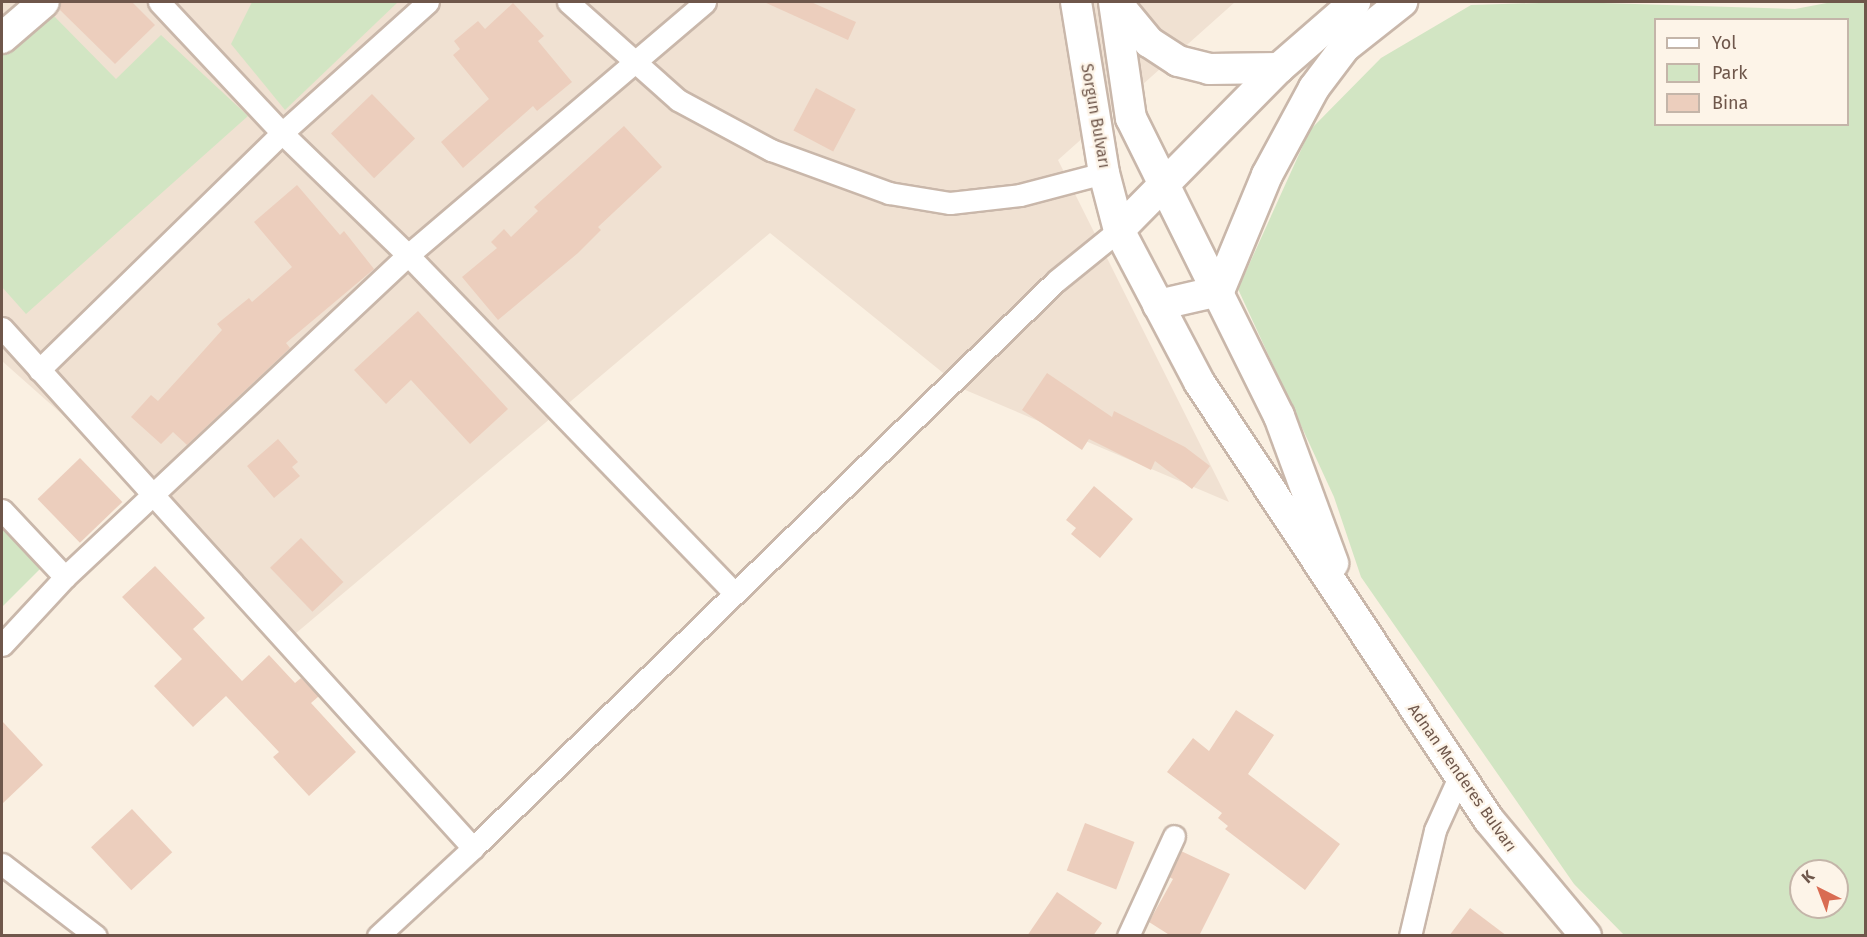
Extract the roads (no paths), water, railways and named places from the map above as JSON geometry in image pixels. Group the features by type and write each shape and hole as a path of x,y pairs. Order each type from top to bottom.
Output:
{"main road":[{"path":"2,38 44,2"},
{"name":"Sorgun Bulvarı","path":"1076,2 1104,173 1119,230 1158,305"},
{"path":"1115,2 1149,42 1178,61 1209,69 1279,68"},
{"name":"Adnan Menderes Bulvarı","path":"1115,2 1131,118 1161,186 1219,291 1279,416 1350,611"},
{"path":"1119,230 1279,68 1355,2"},
{"path":"1158,305 1219,291 1267,175 1314,88 1345,47 1401,2"},
{"name":"Adnan Menderes Bulvarı","path":"1158,305 1199,382 1488,820 1586,936"}],"street":[{"path":"159,2 282,133 408,255 734,592"},
{"path":"39,370 282,133 428,2"},
{"path":"568,2 678,100 771,150 889,193 950,203 1020,195 1104,173"},
{"path":"2,645 65,577 408,255 705,2"},
{"path":"378,936 474,848 734,592 1056,281 1119,230"},
{"path":"2,328 474,848"},
{"path":"2,510 65,577"},
{"path":"1410,936 1435,830 1459,777"},
{"path":"1128,936 1174,836"},
{"path":"6,876 96,936"}]}
